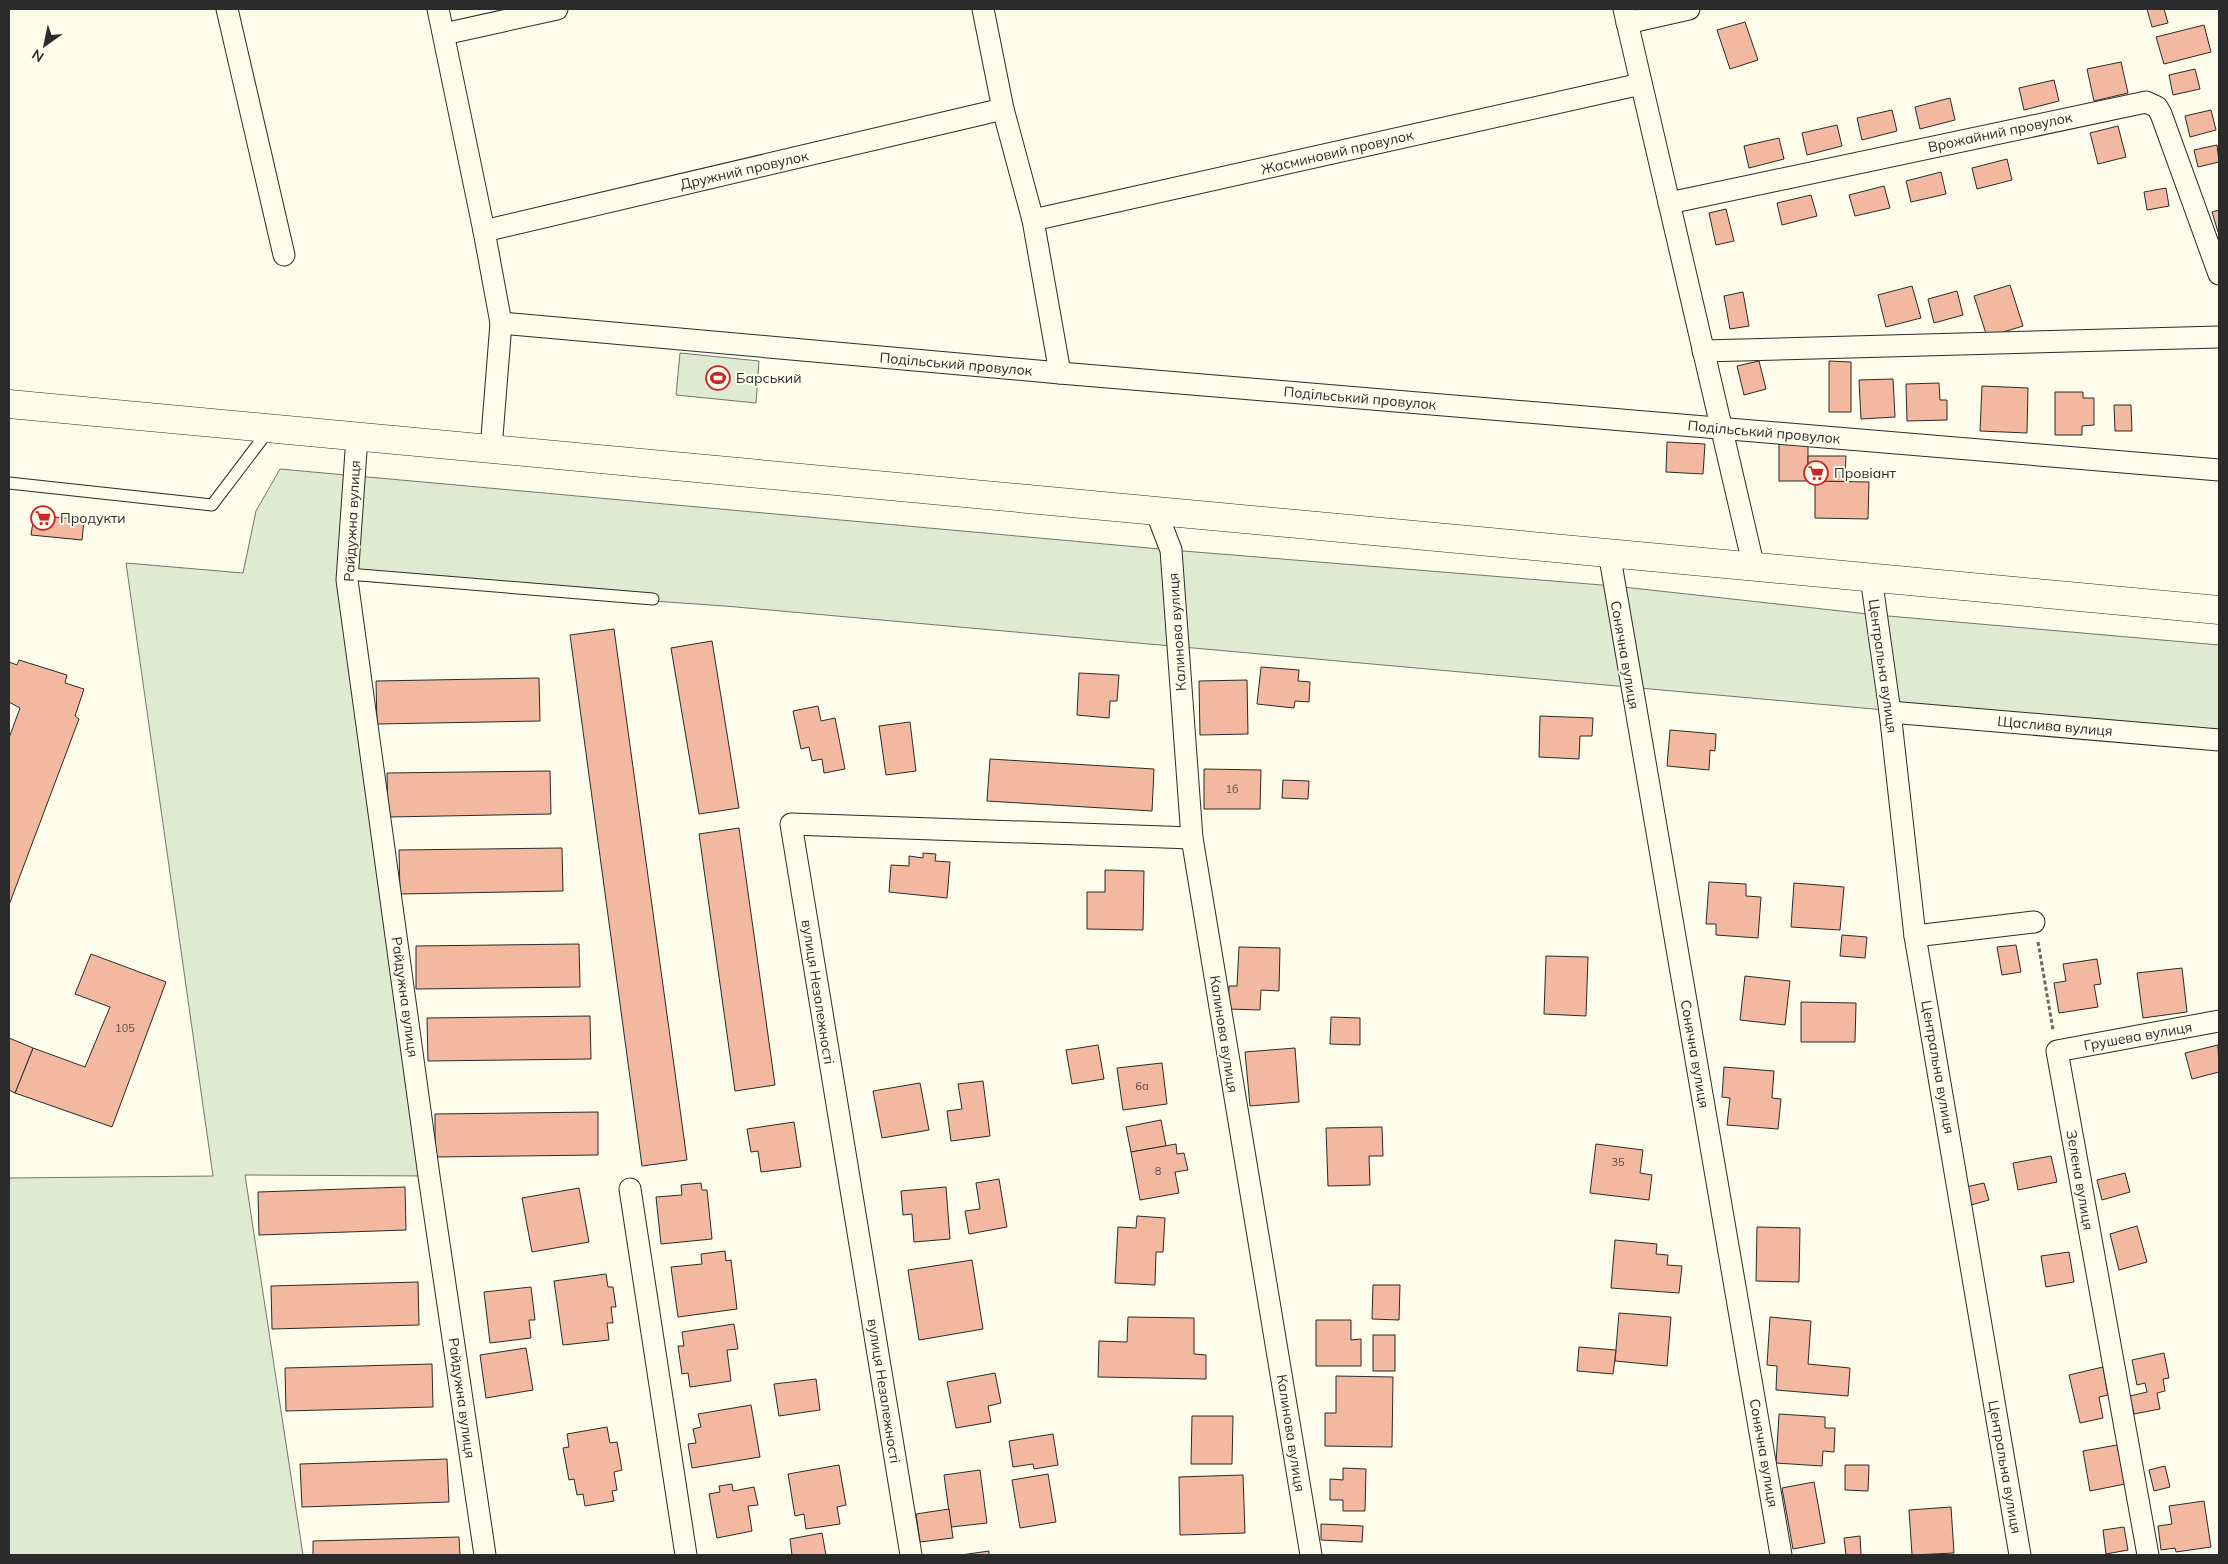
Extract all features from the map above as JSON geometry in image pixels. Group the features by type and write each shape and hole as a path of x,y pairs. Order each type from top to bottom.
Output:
{"highway":[{"path":"9,404 2219,610"}],"street":[{"path":"227,9 284,255"},
{"path":"438,9 501,323 491,450"},
{"path":"444,34 557,9"},
{"path":"983,9 1003,109 1033,220 1060,373"},
{"path":"1689,9 1625,16 1754,568"},
{"name":"Жасминовий провулок","path":"1033,220 1641,84"},
{"name":"Врожайний провулок","path":"1669,204 2146,102 2157,107 2161,114 2219,274"},
{"name":"Дружний провулок","path":"484,231 1003,109"},
{"name":"Подільський провулок","path":"501,323 1060,373 2219,470"},
{"path":"1702,352 2219,337"},
{"name":"Райдужна вулиця","path":"357,437 348,574 428,1166 485,1555"},
{"name":"Калинова вулиця","path":"1156,511 1171,550 1192,838 1311,1555"},
{"name":"Сонячна вулиця","path":"1609,552 1782,1555"},
{"name":"Центральна вулиця","path":"1872,577 1890,712 1915,936 2020,1555"},
{"name":"Щаслива вулиця","path":"1890,712 2219,740"},
{"name":"вулиця Незалежності","path":"911,1555 791,824 1192,838"},
{"path":"1915,936 2034,922"},
{"name":"Грушева вулиця","path":"2057,1051 2219,1021"},
{"name":"Зелена вулиця","path":"2057,1051 2148,1555"},
{"path":"630,1189 686,1555"}],"lane":[{"path":"9,483 212,505 270,429"},
{"path":"348,574 653,598"}],"path":[{"path":"2034,922 2057,1051"}],"green space":[{"name":"Барський","path":"680,353 759,361 756,403 676,395"},
{"path":"280,469 1171,550 1614,586 1877,615 2219,645 2219,740 725,606 348,580 429,1176 245,1175 303,1555 9,1555 9,1178 213,1176 126,563 243,573 256,511"}],"building":[{"path":"2147,9 2164,9 2168,23 2152,27"},
{"path":"1745,22 1758,60 1730,69 1717,30"},
{"path":"2204,25 2211,52 2164,64 2156,37"},
{"path":"2121,62 2128,93 2094,101 2087,69"},
{"path":"2195,69 2200,89 2173,95 2169,75"},
{"path":"2054,80 2059,101 2024,110 2019,88"},
{"path":"1950,98 1955,120 1920,129 1915,107"},
{"path":"1892,110 1897,131 1862,140 1857,118"},
{"path":"2211,110 2216,130 2190,137 2185,116"},
{"path":"1837,125 1842,146 1807,155 1802,133"},
{"path":"2118,126 2126,157 2098,164 2090,133"},
{"path":"1779,138 1784,159 1749,168 1744,146"},
{"path":"2217,145 2219,162 2198,167 2194,150"},
{"path":"2007,159 2012,180 1977,189 1972,168"},
{"path":"1941,172 1946,194 1911,202 1906,181"},
{"path":"1884,186 1890,208 1855,216 1849,195"},
{"path":"2166,188 2169,206 2147,210 2144,192"},
{"path":"1811,195 1817,216 1782,225 1777,203"},
{"path":"1726,209 1734,241 1716,245 1709,213"},
{"path":"2219,210 2219,231 2218,232 2212,212"},
{"path":"2010,285 2023,326 1987,337 1974,296"},
{"path":"1912,286 1921,318 1886,327 1878,295"},
{"path":"1957,291 1963,315 1934,323 1928,299"},
{"path":"1743,292 1749,326 1730,329 1724,296"},
{"path":"1759,361 1766,389 1744,395 1737,366"},
{"path":"1829,361 1851,362 1851,412 1829,412"},
{"path":"1893,379 1895,417 1861,419 1859,380"},
{"path":"1939,383 1940,400 1947,400 1947,420 1907,421 1906,384"},
{"path":"1982,386 2028,388 2027,433 1980,431"},
{"path":"2055,392 2083,392 2083,398 2094,398 2094,425 2082,426 2082,435 2055,435"},
{"path":"2114,405 2131,405 2132,431 2115,431"},
{"path":"1779,438 1808,438 1808,481 1779,481"},
{"path":"1667,442 1705,444 1703,474 1666,472"},
{"path":"1808,456 1846,456 1845,482 1808,481"},
{"path":"1815,481 1869,482 1868,519 1815,518"},
{"path":"34,515 84,520 82,540 31,535"},
{"path":"614,629 687,1160 642,1166 570,635"},
{"path":"712,641 739,808 699,814 671,648"},
{"path":"19,660 67,675 65,683 84,689 75,716 79,719 9,905 9,738 20,708 9,702 9,662 17,665"},
{"path":"1261,667 1299,670 1298,681 1310,682 1309,702 1295,701 1294,708 1257,704"},
{"path":"1079,673 1119,675 1117,701 1110,701 1109,718 1077,715"},
{"path":"539,678 540,721 377,724 376,681"},
{"path":"1247,680 1248,734 1200,735 1199,681"},
{"path":"818,706 821,721 835,718 845,769 824,773 822,759 812,761 809,747 801,749 793,711"},
{"path":"1540,716 1593,718 1592,736 1580,736 1579,759 1539,757"},
{"path":"910,722 916,771 886,775 879,726"},
{"path":"1670,730 1716,734 1715,751 1710,750 1709,770 1667,766"},
{"path":"990,759 1154,769 1152,811 987,801"},
{"path":"1204,769 1261,770 1260,809 1204,809"},
{"path":"550,771 551,814 388,817 387,773"},
{"path":"1283,780 1309,781 1308,799 1282,798"},
{"path":"739,828 775,1085 735,1091 699,834"},
{"path":"562,848 563,891 400,894 399,850"},
{"path":"923,853 936,854 935,861 950,862 947,898 889,892 891,865 909,866 909,856 923,858"},
{"path":"1105,870 1144,871 1143,930 1087,929 1087,892 1105,892"},
{"path":"1709,882 1746,884 1746,896 1761,897 1758,938 1716,935 1716,924 1706,924"},
{"path":"1794,883 1844,887 1840,930 1791,927"},
{"path":"1842,935 1867,937 1865,958 1840,956"},
{"path":"579,944 580,987 416,989 416,946"},
{"path":"2016,945 2021,972 2002,975 1997,947"},
{"path":"1239,947 1280,948 1279,991 1261,990 1260,1010 1228,1009 1229,986 1237,986"},
{"path":"91,954 166,982 112,1127 15,1093 33,1048 85,1067 110,1007 75,994"},
{"path":"1546,956 1588,957 1586,1016 1544,1014"},
{"path":"2097,959 2101,984 2094,985 2098,1007 2059,1013 2054,983 2066,981 2063,964"},
{"path":"2182,968 2187,1012 2143,1018 2137,973"},
{"path":"1745,976 1790,981 1785,1025 1740,1020"},
{"path":"1801,1002 1856,1003 1855,1042 1801,1042"},
{"path":"590,1016 591,1059 428,1061 427,1018"},
{"path":"1331,1017 1360,1018 1360,1045 1330,1044"},
{"path":"9,1038 33,1048 15,1093 9,1090"},
{"path":"1098,1045 1104,1079 1072,1084 1066,1050"},
{"path":"2218,1045 2219,1072 2192,1079 2185,1053"},
{"path":"1295,1048 1299,1102 1250,1106 1245,1052"},
{"path":"1162,1063 1167,1104 1123,1110 1117,1068"},
{"path":"1724,1067 1774,1071 1772,1098 1781,1099 1778,1129 1727,1125 1730,1098 1722,1097"},
{"path":"983,1081 990,1136 951,1141 947,1111 962,1109 958,1084"},
{"path":"920,1083 929,1130 882,1138 873,1091"},
{"path":"598,1112 598,1155 435,1157 435,1114"},
{"path":"1161,1120 1166,1146 1131,1152 1126,1127"},
{"path":"794,1122 801,1167 761,1172 758,1151 751,1152 747,1129"},
{"path":"1382,1127 1383,1156 1369,1156 1370,1185 1328,1186 1326,1128"},
{"path":"1176,1144 1177,1154 1184,1153 1188,1170 1175,1172 1179,1193 1140,1200 1131,1152"},
{"path":"1596,1144 1643,1150 1640,1173 1652,1175 1649,1200 1590,1193"},
{"path":"2051,1156 2057,1182 2018,1190 2013,1163"},
{"path":"2125,1173 2130,1192 2102,1200 2097,1180"},
{"path":"999,1179 1007,1227 969,1234 965,1211 980,1209 976,1183"},
{"path":"701,1183 702,1190 707,1190 712,1239 661,1244 656,1197 682,1195 681,1185"},
{"path":"1984,1183 1989,1200 1971,1205 1966,1187"},
{"path":"405,1187 406,1230 259,1235 258,1192"},
{"path":"946,1187 950,1239 914,1242 912,1214 903,1215 901,1191"},
{"path":"579,1188 589,1242 532,1252 522,1198"},
{"path":"1137,1216 1165,1218 1163,1252 1156,1252 1155,1285 1115,1283 1118,1227 1136,1228"},
{"path":"2137,1226 2147,1262 2119,1270 2110,1234"},
{"path":"1757,1227 1800,1228 1799,1282 1756,1281"},
{"path":"1615,1240 1657,1244 1656,1254 1668,1255 1667,1265 1682,1266 1679,1293 1611,1288"},
{"path":"725,1251 726,1261 731,1260 737,1309 678,1317 671,1267 702,1264 701,1254"},
{"path":"2069,1252 2074,1282 2046,1287 2041,1256"},
{"path":"972,1260 983,1329 919,1340 908,1270"},
{"path":"606,1274 608,1287 613,1287 616,1307 611,1307 613,1323 607,1323 609,1340 563,1345 554,1281"},
{"path":"418,1282 419,1325 272,1329 271,1286"},
{"path":"1373,1285 1400,1285 1399,1320 1372,1319"},
{"path":"531,1287 535,1320 529,1320 531,1338 490,1343 484,1292"},
{"path":"1619,1313 1671,1317 1667,1366 1615,1361"},
{"path":"1128,1317 1194,1318 1194,1354 1206,1355 1206,1379 1098,1377 1099,1341 1127,1342"},
{"path":"1770,1317 1811,1321 1808,1364 1850,1368 1848,1396 1776,1390 1777,1366 1767,1365"},
{"path":"1316,1320 1351,1320 1351,1340 1361,1339 1361,1366 1316,1366"},
{"path":"734,1324 738,1349 727,1350 731,1381 690,1387 688,1373 682,1374 678,1346 684,1346 682,1332"},
{"path":"1373,1335 1395,1335 1395,1371 1373,1371"},
{"path":"1579,1347 1616,1350 1613,1374 1577,1371"},
{"path":"526,1348 533,1390 486,1398 480,1355"},
{"path":"2164,1353 2169,1378 2163,1379 2165,1391 2157,1393 2160,1409 2134,1414 2130,1396 2147,1392 2145,1383 2137,1385 2132,1360"},
{"path":"432,1364 433,1407 286,1411 285,1368"},
{"path":"2103,1367 2108,1395 2099,1397 2103,1418 2080,1423 2069,1375"},
{"path":"995,1373 1001,1403 988,1406 991,1422 956,1428 947,1382"},
{"path":"1336,1376 1393,1377 1392,1447 1325,1446 1325,1413 1336,1413"},
{"path":"816,1379 820,1410 779,1416 774,1384"},
{"path":"751,1405 760,1457 692,1468 688,1444 696,1443 693,1429 701,1427 698,1414"},
{"path":"1779,1414 1825,1417 1825,1428 1835,1428 1834,1452 1823,1451 1822,1466 1776,1463"},
{"path":"1192,1416 1233,1416 1232,1464 1191,1464"},
{"path":"607,1427 610,1443 617,1442 622,1470 614,1472 617,1490 612,1491 614,1501 585,1506 583,1494 577,1495 574,1479 569,1480 563,1448 569,1447 567,1434"},
{"path":"1053,1434 1058,1465 1034,1469 1033,1464 1013,1467 1009,1441"},
{"path":"2117,1445 2125,1484 2090,1491 2083,1451"},
{"path":"447,1459 449,1502 302,1507 300,1464"},
{"path":"839,1465 846,1505 837,1507 840,1524 806,1529 804,1514 795,1516 788,1474"},
{"path":"1845,1465 1869,1465 1868,1491 1845,1490"},
{"path":"2165,1466 2170,1487 2154,1491 2149,1470"},
{"path":"1343,1468 1366,1469 1365,1511 1343,1511 1343,1500 1330,1500 1330,1479 1343,1480"},
{"path":"980,1470 987,1523 951,1527 944,1475"},
{"path":"1048,1474 1056,1522 1020,1528 1012,1480"},
{"path":"1243,1475 1245,1533 1180,1535 1179,1477"},
{"path":"1814,1482 1825,1543 1793,1549 1782,1488"},
{"path":"732,1484 733,1491 754,1487 758,1505 748,1506 752,1531 717,1538 709,1494 720,1492 719,1486"},
{"path":"2204,1501 2211,1547 2176,1552 2175,1548 2161,1550 2158,1526 2172,1524 2169,1506"},
{"path":"1951,1507 1954,1553 1912,1555 1909,1510"},
{"path":"949,1509 953,1538 920,1542 916,1514"},
{"path":"1321,1524 1363,1526 1362,1542 1321,1540"},
{"path":"2124,1527 2128,1550 2106,1554 2103,1530"},
{"path":"822,1533 826,1555 792,1555 790,1539"},
{"path":"1860,1536 1861,1555 1846,1555 1844,1538"},
{"path":"459,1537 460,1555 313,1555 313,1541"},
{"path":"989,1551 989,1555 961,1555"}],"place":[{"name":"Барський","path":"718,378"},
{"name":"Провіант","path":"1816,473"},
{"name":"Продукти","path":"43,518"}]}
